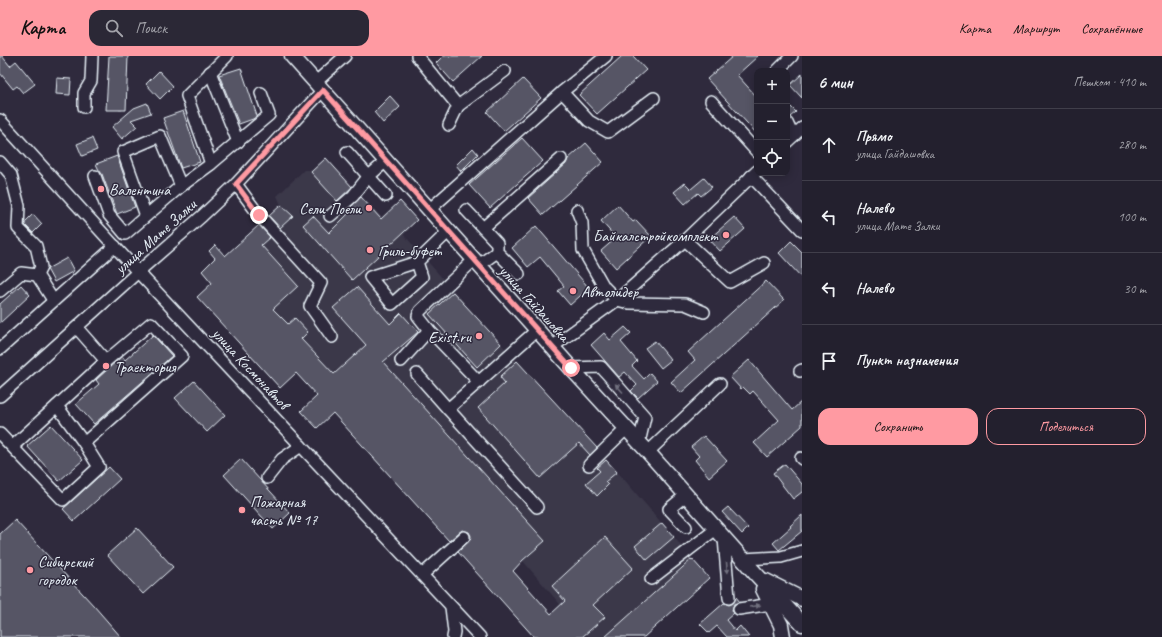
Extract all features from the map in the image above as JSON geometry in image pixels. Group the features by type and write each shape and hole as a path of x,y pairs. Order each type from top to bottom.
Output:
{"main road":[{"name":"улица Гайдашовка","path":"292,56 448,232 802,624"},
{"path":"756,574 774,586 802,599"},
{"path":"756,574 781,625 783,637"}],"street":[{"path":"84,107 84,93 91,81 92,56"},
{"path":"211,164 187,96 227,56"},
{"name":"улица Мате Залки","path":"0,396 236,184 345,56"},
{"path":"417,56 458,106"},
{"path":"429,210 562,92 606,56"},
{"path":"780,68 792,56"},
{"path":"449,125 458,106 505,71"},
{"path":"210,72 238,142"},
{"path":"562,92 588,121 608,132 654,98"},
{"path":"95,176 109,215 125,234 181,186 211,164 269,115 260,93"},
{"path":"711,102 754,149"},
{"name":"улица Космонавтов","path":"0,120 138,272 480,637"},
{"path":"790,139 802,128"},
{"path":"146,216 123,152 160,136 181,186"},
{"path":"347,152 386,196"},
{"path":"483,228 561,159"},
{"path":"330,216 353,196 368,177 386,161"},
{"path":"0,162 11,175 19,206 18,228 36,246 42,267 37,275"},
{"path":"552,347 617,300 685,240 754,173"},
{"path":"757,176 802,230"},
{"path":"236,184 259,215 321,283 310,306 332,337"},
{"path":"466,210 497,243 497,252 519,274"},
{"path":"577,210 582,223 583,250 604,287 617,300 629,303 686,304 704,312"},
{"path":"417,262 422,277 392,304 370,277 417,262 448,232"},
{"path":"685,240 730,282 764,263"},
{"path":"0,349 115,246"},
{"path":"479,382 429,330 418,316 420,310 476,262 497,252"},
{"path":"0,291 21,273 37,275"},
{"path":"37,275 53,300"},
{"path":"13,446 106,361 151,323 182,356 84,443"},
{"path":"77,328 106,361"},
{"path":"401,361 429,330"},
{"path":"448,409 537,330"},
{"path":"571,368 601,367 645,417 643,447"},
{"path":"417,374 537,507"},
{"path":"643,447 720,384"},
{"path":"0,434 63,500 99,467 84,443 57,406"},
{"path":"588,464 626,428"},
{"path":"267,478 282,458 301,446"},
{"path":"686,495 669,509 686,527"},
{"path":"651,579 720,533 729,598"},
{"path":"422,575 464,537"},
{"path":"743,559 781,557 802,551"},
{"path":"739,609 771,604"},
{"path":"451,607 454,632 453,637"}],"shaded area":[{"path":"326,157 381,217 400,201 417,220 404,235 501,344 597,448 709,578 645,637 588,637 523,561 520,563 341,367 333,373 225,257 281,205 277,196 304,170 312,170"}],"building":[{"path":"0,56 2,56 10,66 16,61 35,84 23,93 17,86 13,89 0,73"},
{"path":"109,56 128,56 126,110 106,110"},
{"path":"443,56 482,56 453,82 436,63"},
{"path":"622,56 633,56 646,70 597,114 579,95"},
{"path":"733,56 758,56 737,75 754,94 754,131 707,79"},
{"path":"241,68 257,116 239,124 219,75"},
{"path":"159,71 173,86 160,99 146,84"},
{"path":"802,74 802,98 790,85"},
{"path":"57,78 71,79 70,95 56,94"},
{"path":"523,79 541,98 504,131 487,112"},
{"path":"390,96 400,107 383,123 374,112"},
{"path":"147,103 151,113 131,120 137,126 122,139 112,127 134,108"},
{"path":"790,108 796,112 790,117"},
{"path":"183,111 200,162 181,168 163,118"},
{"path":"92,138 97,150 82,156 77,144"},
{"path":"522,138 543,161 490,208 469,185"},
{"path":"586,143 603,162 543,215 528,198 566,164 568,159"},
{"path":"473,148 478,154 461,171 456,165"},
{"path":"117,156 135,207 117,214 102,174 96,164"},
{"path":"326,158 352,187 337,201 311,172"},
{"path":"704,178 712,187 701,196 698,193 685,204 674,192 685,183 691,189"},
{"path":"361,197 381,219 400,201 417,220 352,280 303,225 313,216 329,233 348,214 346,212"},
{"path":"281,205 293,216 280,228 269,216"},
{"path":"618,205 633,222 636,220 651,236 616,268 601,251 616,238 601,221"},
{"path":"33,214 42,224 33,233 25,225 25,222"},
{"path":"734,217 745,229 720,251 709,239"},
{"path":"259,225 270,237 261,245 298,286 273,309 288,324 295,318 308,332 301,339 334,374 366,345 333,308 357,287 390,324 401,313 418,332 383,362 545,541 513,571 551,614 565,601 552,586 605,537 633,568 593,605 605,617 582,637 534,637 458,552 470,540 471,536 469,532 462,530 449,541 333,413 317,428 301,411 317,396 296,373 280,388 197,297 212,283 202,271 215,258 209,251 215,245 225,256"},
{"path":"536,226 589,288 570,305 558,291 564,286 540,257 528,267 512,248"},
{"path":"791,241 802,252 802,278 779,253"},
{"path":"67,258 74,271 54,282 47,269"},
{"path":"766,281 784,300 681,393 671,382 695,360 688,352"},
{"path":"21,285 30,295 0,323 0,304"},
{"path":"453,292 501,344 477,367 429,314"},
{"path":"625,327 631,333 621,342 637,361 632,366 644,379 650,373 657,381 638,398 631,391 637,385 625,372 619,377 591,345 604,333 610,340"},
{"path":"153,335 172,356 94,424 76,404 99,384 96,380 122,356 125,360"},
{"path":"655,341 671,360 661,368 645,348"},
{"path":"749,360 792,410 802,401 802,426 767,457 754,443 779,420 753,391 750,394 743,387 741,389 730,377"},
{"path":"517,361 597,448 590,455 579,443 540,478 478,408 505,383 500,377"},
{"path":"194,381 225,415 207,432 175,398"},
{"path":"51,425 83,460 59,481 27,446"},
{"path":"704,436 727,461 709,477 695,460 699,456 691,447"},
{"name":"Пожарная часть № 17","path":"241,459 290,513 273,529 224,475"},
{"path":"606,460 617,472 605,482 608,485 597,496 586,483 600,471 597,468"},
{"path":"785,464 802,484 802,492 793,499 773,473"},
{"path":"109,467 120,479 74,521 63,509"},
{"path":"728,507 748,528 742,534 722,512"},
{"path":"802,515 802,531 779,550 773,543"},
{"name":"Сибирский городок","path":"15,520 121,637 0,637 0,534"},
{"path":"662,523 674,537 647,560 635,546"},
{"path":"137,528 173,567 143,594 107,555"},
{"path":"692,559 709,578 644,637 605,637"},
{"path":"736,597 740,602 734,604 732,610 734,613 726,620 735,631 740,626 749,637 727,637 717,626 709,633 700,624 724,603 729,605 733,603"}],"place":[{"name":"Валентина","path":"101,189"},
{"name":"Сели Поели","path":"369,208"},
{"name":"Байкалстройкомплект","path":"726,235"},
{"name":"Гриль-буфет","path":"370,250"},
{"name":"Автолидер","path":"573,291"},
{"name":"Exist.ru","path":"479,336"},
{"name":"Траектория","path":"106,366"},
{"name":"Пожарная часть № 17","path":"242,510"},
{"name":"Сибирский городок","path":"30,570"}],"route":[{"path":"259,215 236,184 323,90 448,232 571,368"}]}
